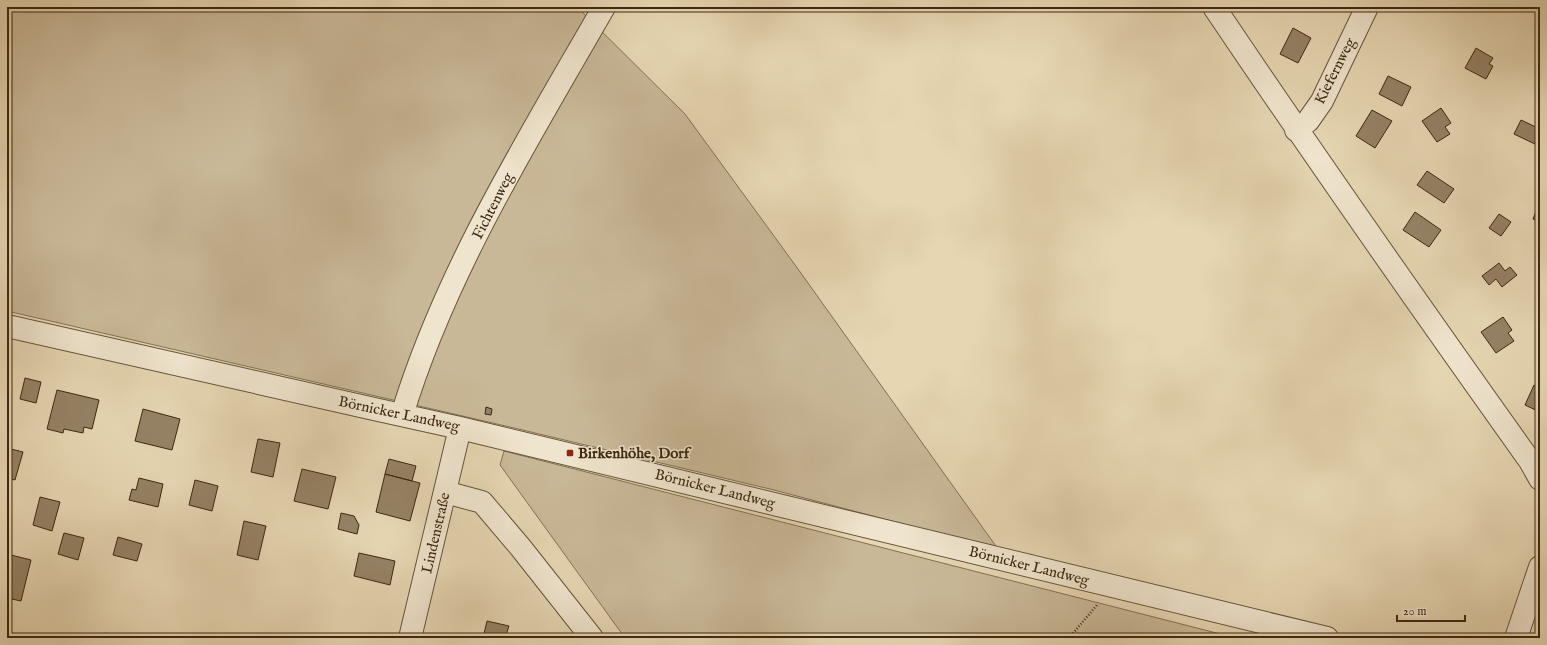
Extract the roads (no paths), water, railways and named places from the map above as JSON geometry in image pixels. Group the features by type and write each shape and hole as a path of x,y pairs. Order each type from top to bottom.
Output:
{"street":[{"name":"Fichtenweg","path":"402,415 413,380 438,315 459,272 506,179 604,7"},
{"path":"1214,7 1296,130 1530,461 1540,479"},
{"name":"Kiefernweg","path":"1296,130 1308,121 1322,101 1367,7"},
{"name":"Börnicker Landweg","path":"7,326 460,428 1327,638"},
{"name":"Lindenstraße","path":"410,638 460,428"},
{"path":"445,492 482,502 521,548 592,638"},
{"path":"1516,638 1540,567"}],"place":[{"name":"Birkenhöhe, Dorf","path":"570,453"}]}
